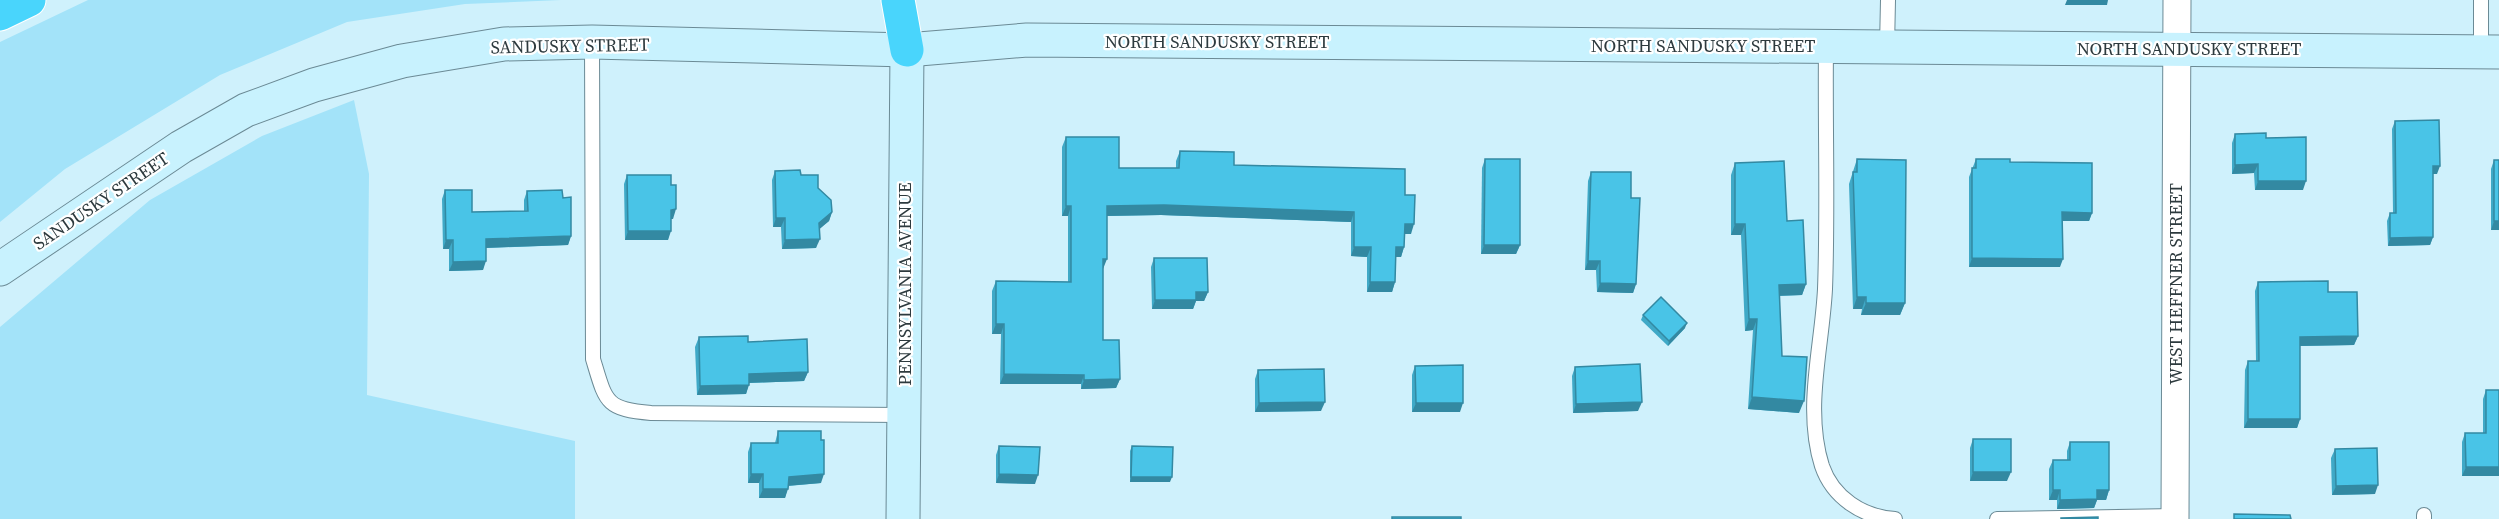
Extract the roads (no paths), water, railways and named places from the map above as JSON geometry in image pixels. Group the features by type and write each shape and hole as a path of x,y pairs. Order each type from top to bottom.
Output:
{"highway":[{"path":"0,14 29,0"},
{"path":"898,0 907,50"}],"street":[{"name":"WEST HEFFNER STREET","path":"2175,518 2177,0"},
{"name":"NORTH SANDUSKY STREET","path":"907,50 1027,40 2490,52"},
{"name":"SANDUSKY STREET","path":"0,269 181,147 246,110 314,85 402,62 504,44 592,42 907,50"},
{"name":"PENNSYLVANIA AVENUE","path":"903,519 907,50"}],"lane":[{"path":"1887,47 1888,0"},
{"path":"2481,0 2490,52"},
{"path":"592,42 593,359 604,394 621,410 651,413 904,415"},
{"path":"1826,47 1825,290 1813,425 1823,467 1831,484 1853,507 1881,518 1895,519"},
{"path":"1997,519 2175,518"}]}
